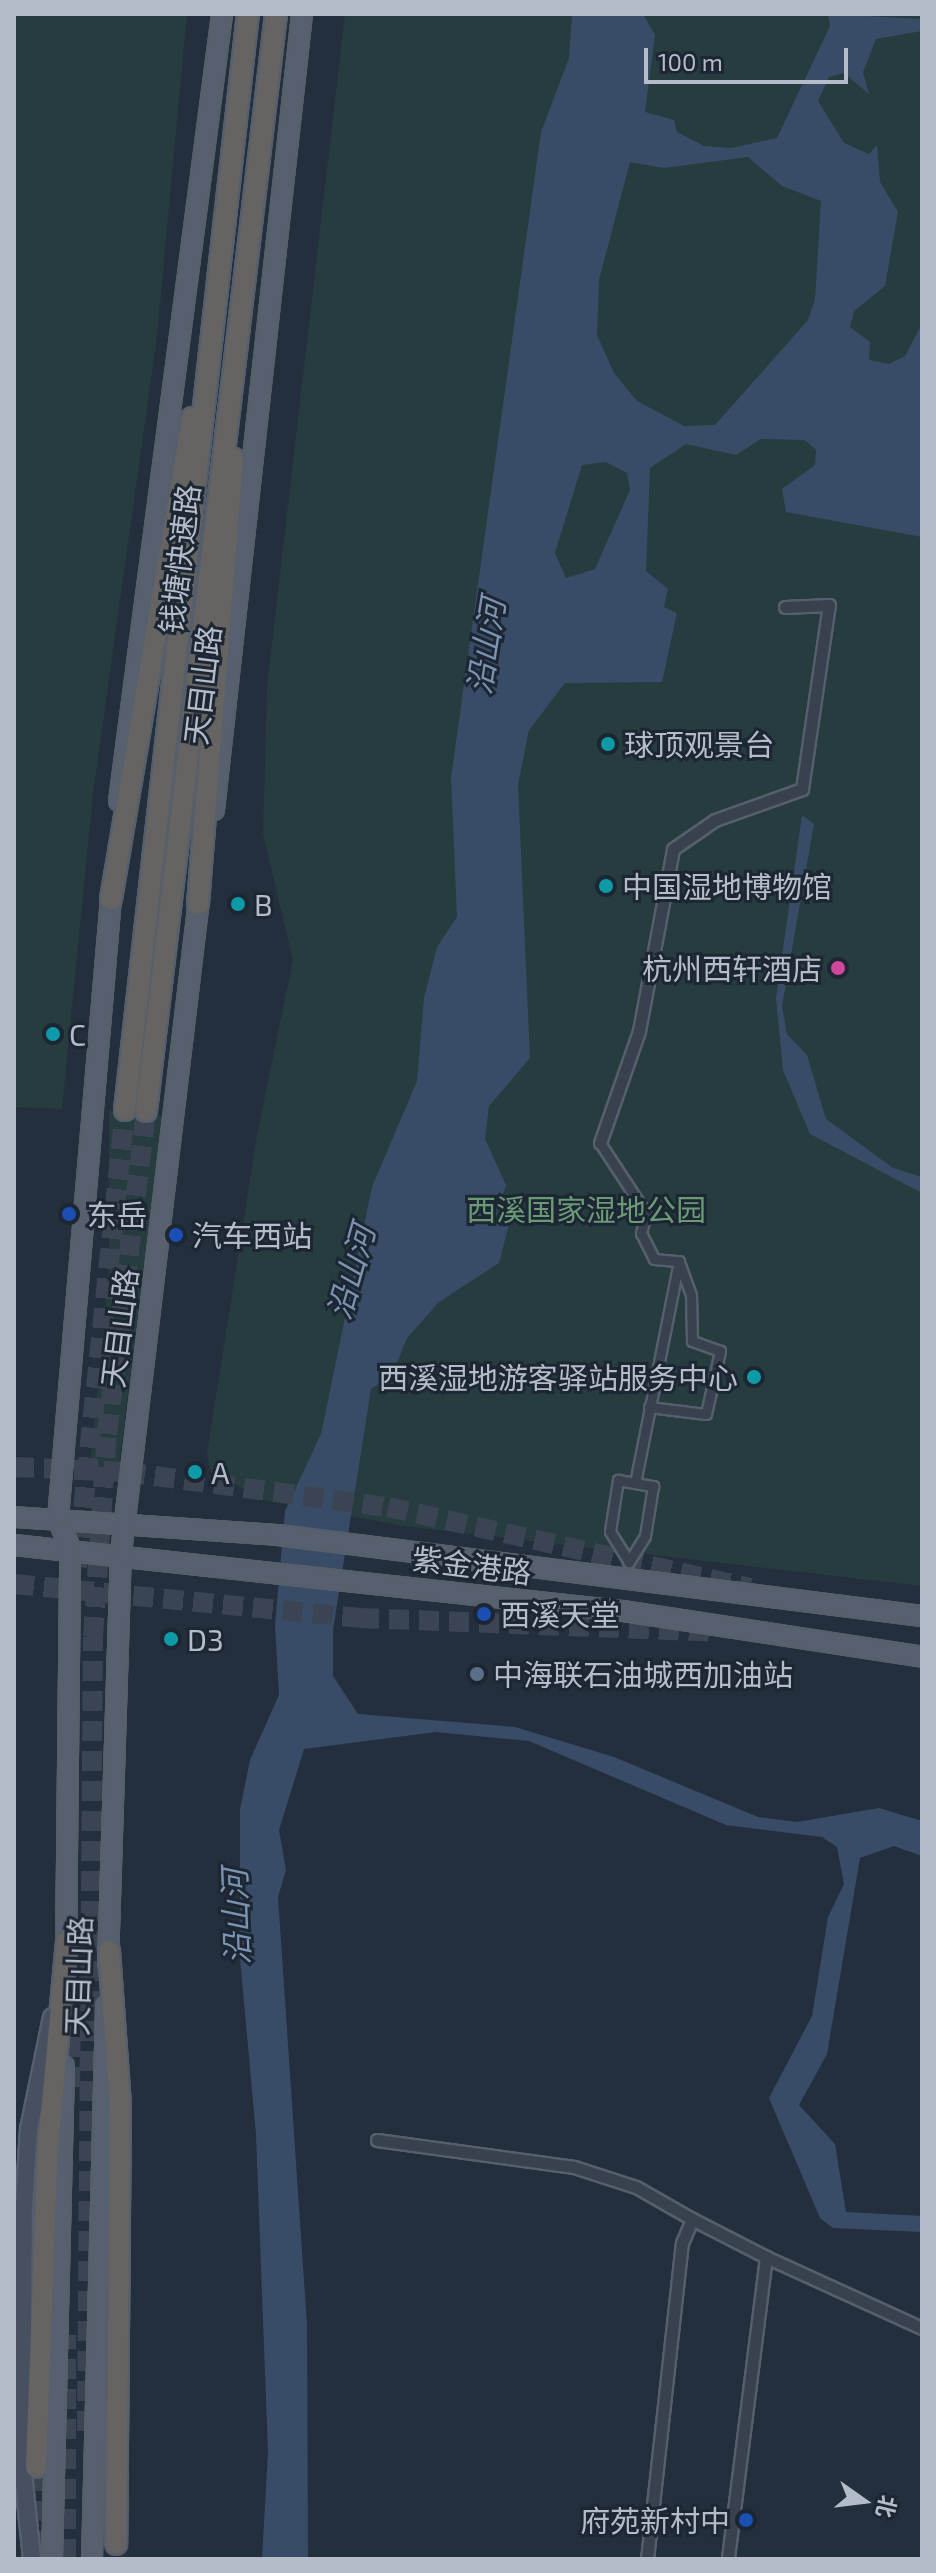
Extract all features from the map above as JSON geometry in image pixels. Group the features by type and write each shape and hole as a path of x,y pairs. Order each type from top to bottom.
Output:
{"highway":[{"name":"钱塘快速路","path":"125,1110 248,14"},
{"name":"钱塘快速路","path":"146,1111 276,14"},
{"path":"111,899 210,336"},
{"path":"198,904 212,672 228,575 238,342"},
{"path":"36,2467 48,2146 67,1941"},
{"path":"109,1951 120,2119 116,2544"}],"main road":[{"name":"天目山路","path":"52,2559 67,1941 70,1549 58,1518 129,693 187,315 222,14"},
{"name":"天目山路","path":"92,2559 121,1553 198,904 242,592 302,14"},
{"name":"紫金港路","path":"14,1517 124,1520 278,1535 355,1548 922,1616"},
{"name":"紫金港路","path":"14,1545 270,1569 678,1618 922,1657"},
{"name":"天目山路","path":"32,2559 22,2464 19,2206 29,2129 67,1941"}],"street":[{"path":"679,1261 654,1259 641,1233 646,1213 600,1143 639,1031 673,849 715,820 802,789 829,605 789,601"},
{"path":"635,1483 649,1407 673,1317 679,1261"},
{"path":"649,1407 706,1414 720,1351 692,1341 691,1295 679,1261"},
{"path":"618,1480 635,1483 653,1486 645,1536 629,1562 610,1531 618,1480"},
{"path":"377,2140 574,2167 636,2187 766,2257 922,2328"},
{"path":"647,2559 682,2243 692,2219"},
{"path":"728,2559 766,2257"}],"green space":[{"path":"14,14 187,14 157,336 93,794 62,1109 14,1107"},
{"name":"西溪国家湿地公园","path":"345,14 922,14 922,1586 403,1526 265,1500 211,1473 207,1454 257,1135 293,960 263,834 267,686"},
{"path":"109,1111 163,1116 119,1465 109,1480 90,1476 90,1463 109,1277"}],"water":[{"name":"沿山河","path":"572,14 643,14 655,35 645,112 674,120 677,132 704,146 731,148 777,138 830,26 828,14 922,19 922,31 876,39 863,72 869,94 844,73 829,77 818,101 844,143 869,154 877,145 880,182 898,212 885,286 854,311 850,327 870,342 869,360 889,364 905,356 922,324 922,537 786,512 782,489 815,465 816,450 805,440 761,439 736,455 686,444 650,468 646,571 668,589 664,607 677,613 662,682 565,683 529,730 518,784 530,1058 489,1106 485,1139 506,1185 495,1220 509,1224 499,1263 439,1302 407,1338 392,1375 371,1389 333,1630 333,1676 358,1714 515,1727 614,1757 758,1817 797,1822 879,1808 922,1821 922,1856 894,1846 860,1858 827,2054 799,2105 835,2144 846,2212 922,2216 922,2232 833,2228 820,2218 769,2098 812,2016 828,1917 844,1884 837,1847 822,1837 726,1825 529,1741 436,1732 304,1749 279,1830 286,1870 278,1897 307,2325 308,2559 262,2559 268,2452 256,2134 240,1958 240,1810 250,1760 279,1695 275,1625 285,1511 321,1434 372,1187 417,1081 424,998 437,947 457,917 451,778 541,132 569,58","holes":["748,157 782,186 821,201 815,299 808,320 715,425 684,426 637,401 614,373 597,335 599,280 630,162 664,168","606,462 627,473 630,490 595,569 566,578 555,553 582,465"]},
{"path":"802,815 814,824 782,1006 787,1034 807,1055 826,1119 893,1168 922,1177 922,1193 810,1134 783,1070 776,998"}],"tunnel":[{"path":"77,1567 125,1110"},
{"path":"87,2431 93,1637 107,1434 146,1111"},
{"path":"14,1467 125,1472 388,1507 750,1588"},
{"path":"14,1584 359,1618 716,1632"},
{"path":"70,2087 71,1987"},
{"path":"66,2335 66,2559"},
{"path":"36,2467 36,2551"}],"place":[{"name":"球顶观景台","path":"608,744"},
{"name":"中国湿地博物馆","path":"606,886"},
{"name":"B","path":"238,904"},
{"name":"杭州西轩酒店","path":"838,968"},
{"name":"C","path":"53,1034"},
{"name":"东岳","path":"69,1214"},
{"name":"汽车西站","path":"176,1235"},
{"name":"西溪湿地游客驿站服务中心","path":"754,1377"},
{"name":"A","path":"195,1472"},
{"name":"西溪天堂","path":"484,1614"},
{"name":"D3","path":"171,1639"},
{"name":"中海联石油城西加油站","path":"477,1674"},
{"name":"府苑新村中","path":"746,2520"}]}
